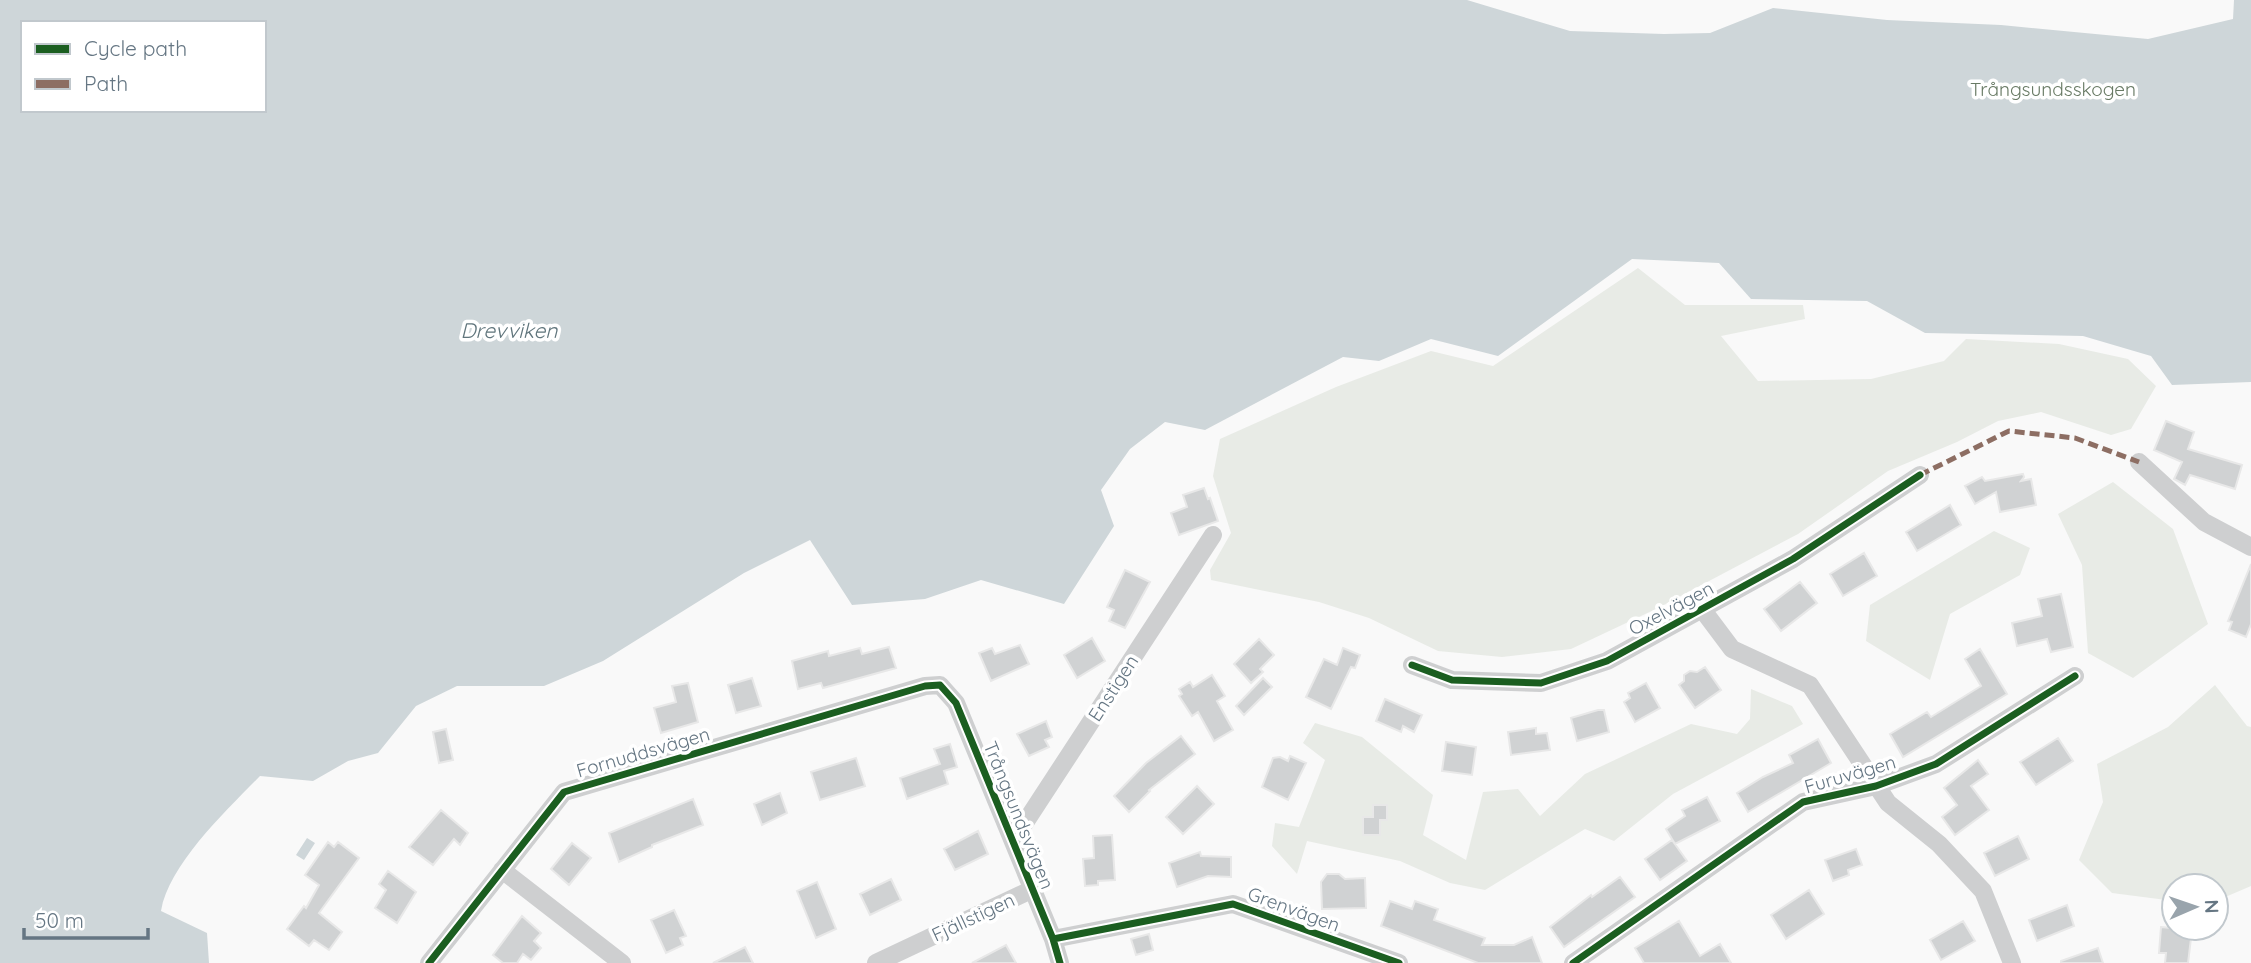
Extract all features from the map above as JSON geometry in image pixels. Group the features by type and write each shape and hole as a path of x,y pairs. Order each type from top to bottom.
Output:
{"street":[{"path":"2139,462 2204,522 2251,547"},
{"name":"Oxelvägen","path":"1412,665 1452,680 1541,683 1606,661 1793,559 1920,475"},
{"name":"Enstigen","path":"1013,841 1213,535"},
{"name":"Oxelvägen","path":"1702,609 1732,649 1810,685 1888,803 1939,844 1983,891 2012,963"},
{"name":"Furuvägen","path":"1573,963 1803,802 1876,786 1936,764 2075,676"},
{"name":"Trångsundsvägen","path":"940,685 956,703 1054,939 1060,963"},
{"name":"Fornuddsvägen","path":"429,963 564,792 925,686 940,685"},
{"path":"502,870 622,963"},
{"name":"Fjällstigen","path":"876,963 1033,889"},
{"name":"Grenvägen","path":"1054,939 1233,904 1398,963"}],"shaded area":[{"path":"1638,268 1685,305 1803,305 1805,319 1721,336 1758,381 1871,379 1944,361 1966,339 2059,344 2128,359 2156,386 2131,429 2111,435 2041,412 1998,421 1957,442 1888,471 1798,534 1658,608 1571,649 1502,657 1438,651 1369,618 1319,602 1211,580 1210,570 1231,533 1213,476 1220,439 1336,387 1431,351 1493,366"},
{"path":"2113,482 2173,529 2208,624 2133,678 2088,653 2082,565 2058,514"},
{"path":"1994,531 2030,548 2020,575 1950,614 1930,680 1866,641 1870,605"},
{"path":"2215,685 2247,726 2251,727 2251,886 2230,895 2230,872 2160,872 2160,899 2112,893 2079,860 2103,802 2097,764 2168,727"},
{"path":"1751,689 1792,706 1803,724 1673,794 1614,841 1585,829 1485,890 1450,883 1400,861 1307,841 1297,874 1272,846 1275,823 1299,827 1325,760 1303,743 1315,723 1362,737 1433,795 1423,835 1466,860 1483,792 1518,789 1540,816 1585,774 1691,724 1737,734 1750,719"}],"water":[{"name":"Drevviken","path":"0,0 1467,0 1570,31 1710,33 1773,8 1887,20 2001,25 2148,39 2233,19 2234,0 2251,0 2251,382 2172,385 2151,356 2083,336 1925,333 1867,301 1751,299 1719,263 1632,259 1498,356 1431,339 1379,361 1343,357 1205,430 1165,422 1130,449 1101,490 1114,526 1064,604 981,580 925,599 852,605 810,540 744,573 603,661 544,686 457,686 416,706 378,753 348,761 313,781 260,776 216,821 187,857 166,893 161,911 207,933 209,963 0,963"},
{"path":"307,838 315,843 304,860 296,855"}],"building":[{"path":"2166,421 2194,432 2188,449 2242,465 2235,489 2190,475 2185,485 2174,479 2182,462 2154,450"},
{"path":"2023,474 2021,481 2031,479 2036,505 2000,512 1996,492 1975,504 1965,486 1982,477 1985,481"},
{"path":"1204,488 1218,521 1179,535 1171,513 1187,507 1183,495"},
{"path":"1950,505 1961,525 1917,551 1906,532"},
{"path":"1864,553 1877,576 1843,596 1830,574"},
{"path":"2251,564 2251,624 2246,637 2229,630 2232,622 2228,621"},
{"path":"1125,570 1150,582 1125,628 1109,621 1114,610 1107,607"},
{"path":"1800,582 1817,603 1781,631 1764,609"},
{"path":"2061,594 2073,647 2051,652 2047,639 2017,646 2012,623 2042,616 2038,599"},
{"path":"1092,638 1105,661 1077,678 1064,655"},
{"path":"1259,639 1274,655 1260,669 1263,672 1251,683 1234,664"},
{"path":"1020,645 1029,664 991,681 979,653 992,648 995,654"},
{"path":"889,647 896,668 823,688 821,683 798,689 792,661 828,651 829,656 860,648 862,654"},
{"path":"1343,648 1360,655 1355,668 1351,667 1331,709 1306,697 1324,659 1337,665"},
{"path":"1980,649 2007,694 1903,757 1890,734 1927,712 1931,717 1981,686 1965,659"},
{"path":"1705,667 1721,690 1695,708 1679,685 1684,681 1684,675"},
{"path":"1212,675 1225,696 1217,701 1233,730 1214,741 1198,712 1192,716 1179,696 1182,694 1179,689 1190,682 1193,687"},
{"path":"752,678 761,706 736,713 728,685"},
{"path":"1263,678 1272,687 1244,715 1236,706"},
{"path":"688,683 698,722 661,733 654,708 676,702 672,686"},
{"path":"1646,683 1660,708 1635,722 1624,702 1630,698 1628,693"},
{"path":"1385,699 1422,715 1414,732 1403,726 1401,732 1376,721"},
{"path":"1604,710 1609,732 1577,741 1571,718"},
{"path":"1046,721 1052,737 1045,740 1049,747 1029,756 1017,734"},
{"path":"1536,728 1536,734 1547,733 1550,750 1511,755 1508,732"},
{"path":"446,729 453,760 439,763 433,732"},
{"path":"1181,736 1195,754 1149,790 1129,812 1114,796 1146,763"},
{"path":"2058,738 2073,761 2036,785 2020,762"},
{"path":"1818,739 1831,763 1748,812 1737,793 1793,763 1789,755"},
{"path":"1446,742 1476,747 1472,775 1442,771"},
{"path":"950,744 957,767 944,771 948,784 907,799 900,778 940,764 934,749"},
{"path":"1290,756 1306,763 1288,800 1262,787 1273,758 1280,757 1288,761"},
{"path":"856,758 865,786 820,800 811,772"},
{"path":"1978,760 1988,774 1971,786 1989,810 1955,835 1942,817 1957,805 1944,788"},
{"path":"1197,786 1214,804 1183,834 1166,817"},
{"path":"780,793 787,813 762,825 754,804"},
{"path":"1707,797 1720,821 1675,844 1666,829 1685,816 1682,810"},
{"path":"693,799 703,825 652,845 619,862 609,833"},
{"path":"1373,805 1387,805 1387,820 1380,820 1380,835 1363,835 1363,817 1373,817"},
{"path":"441,810 468,833 460,845 454,839 433,865 409,847"},
{"path":"978,831 988,854 955,870 944,849"},
{"path":"1112,835 1115,880 1098,881 1098,885 1085,886 1083,859 1094,858 1093,836"},
{"path":"2018,836 2029,859 1995,876 1984,853"},
{"path":"1672,840 1687,861 1660,880 1645,859"},
{"path":"328,842 334,847 338,842 359,858 319,913 342,932 329,950 314,940 309,946 287,929 304,906 306,908 319,885 305,875"},
{"path":"572,843 591,858 569,885 551,869"},
{"path":"1856,849 1862,865 1848,870 1849,875 1833,881 1825,860"},
{"path":"1200,852 1201,856 1231,857 1231,877 1208,876 1177,887 1169,863"},
{"path":"388,871 416,892 397,923 375,908 386,890 379,884"},
{"path":"1327,874 1339,874 1345,879 1365,878 1366,908 1322,909 1321,882"},
{"path":"1620,877 1635,897 1564,947 1550,927 1591,895 1592,897"},
{"path":"891,879 901,900 870,915 860,894"},
{"path":"817,882 836,929 816,938 797,891"},
{"path":"1809,890 1824,914 1786,939 1771,915"},
{"path":"1390,901 1412,909 1415,901 1438,909 1434,920 1485,938 1482,945 1514,945 1532,937 1542,963 1478,963 1381,926"},
{"path":"2067,905 2074,926 2037,941 2029,920"},
{"path":"674,910 686,936 680,938 683,945 666,953 651,920"},
{"path":"522,916 541,933 534,941 541,948 531,960 523,954 517,963 503,963 493,955"},
{"path":"1679,921 1700,956 1720,944 1731,963 1644,963 1635,948"},
{"path":"1963,921 1975,941 1941,960 1930,940"},
{"path":"1149,934 1153,950 1136,955 1131,939"},
{"path":"2160,940 2191,942 2188,963 2165,963 2166,953 2159,953"},
{"path":"1006,945 1016,963 972,963"},
{"path":"745,947 753,963 713,963"},
{"path":"2098,948 2103,963 2061,963 2061,961"}],"marked path":[{"path":"1920,475 2009,431 2075,438 2139,462"}],"cycle path":[{"path":"1412,665 1452,680 1541,683 1607,661 1793,559 1920,475"},
{"path":"1573,963 1803,802 1876,786 1936,764 2075,676"},
{"path":"429,963 564,792 925,686 940,685 956,703 1053,939 1060,963"},
{"path":"1053,939 1233,904 1399,963"}],"park label":[{"name":"Trångsundsskogen","path":"2053,89"}]}
